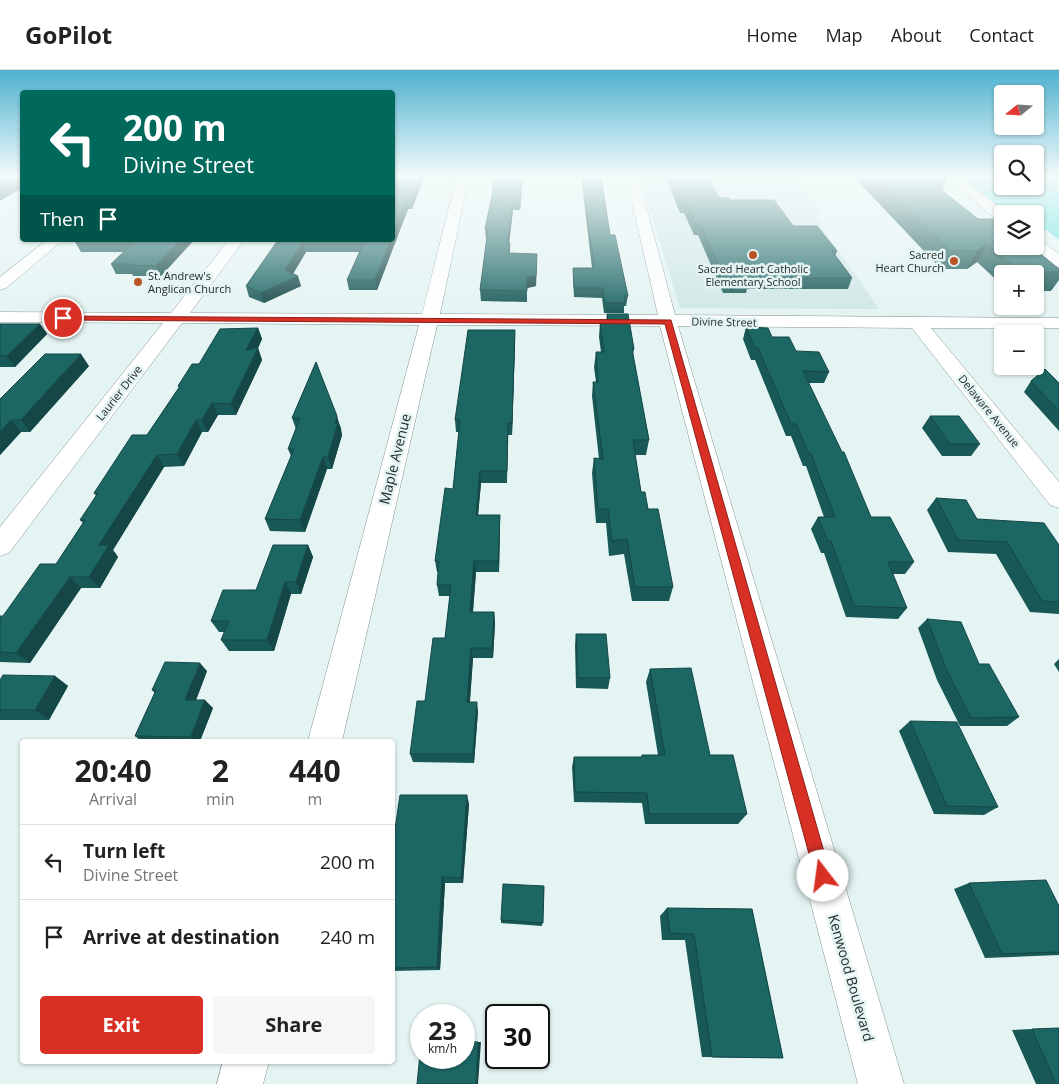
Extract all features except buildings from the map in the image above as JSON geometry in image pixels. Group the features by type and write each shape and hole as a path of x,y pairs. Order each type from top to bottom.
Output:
{"street":[{"name":"Maple Avenue","path":"325,739 430,320 452,223"},
{"name":"Kenwood Boulevard","path":"644,223 668,321 881,1084"},
{"path":"0,285 54,242"},
{"name":"Laurier Drive","path":"0,546 235,242"},
{"path":"1044,250 1059,262"},
{"name":"Divine Street","path":"0,317 919,324 1059,323"},
{"name":"Delaware Avenue","path":"919,324 1059,498"},
{"path":"240,1084 245,1064"}],"shaded area":[{"name":"Sacred Heart Catholic Elementary School","path":"654,223 819,223 879,309 680,308"},
{"path":"1044,223 1059,223 1059,240 1047,230 1044,230"}],"place":[{"name":"Sacred Heart Catholic Elementary School","path":"753,255"},
{"name":"Sacred Heart Church","path":"954,261"},
{"name":"St. Andrew's Anglican Church","path":"138,282"}],"route":[{"path":"63,318 668,321 823,876"}]}
